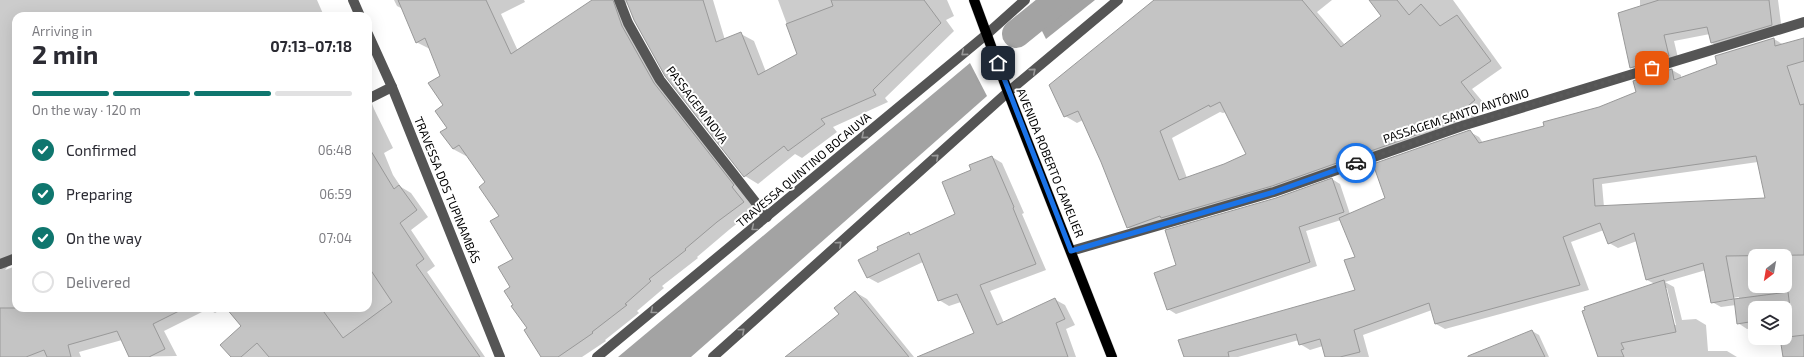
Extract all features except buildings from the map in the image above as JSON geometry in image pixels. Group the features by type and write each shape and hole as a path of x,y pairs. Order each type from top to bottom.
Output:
{"main road":[{"name":"AVENIDA ROBERTO CAMELIER","path":"974,0 1008,92 1112,357"}],"street":[{"path":"352,0 358,12"},
{"name":"PASSAGEM NOVA","path":"619,0 628,23 660,80 767,217"},
{"name":"TRAVESSA QUINTINO BOCAIUVA","path":"597,357 987,34 1025,0"},
{"path":"713,357 1008,92 1118,0"},
{"name":"PASSAGEM SANTO ANTÔNIO","path":"1071,251 1274,192 1462,126 1804,22"},
{"name":"TRAVESSA DOS TUPINAMBÁS","path":"372,43 392,87 500,357"},
{"path":"372,97 392,87"},
{"path":"0,264 12,260"}],"shaded area":[{"path":"1039,0 1095,0 1046,39 1030,7"},
{"path":"970,63 987,96 691,357 618,357"}],"waterway":[{"path":"1016,34 1058,0"}],"way so far":[{"path":"1356,163 1462,126 1652,68"}],"route":[{"path":"998,63 1071,251 1274,192 1356,163"}]}
